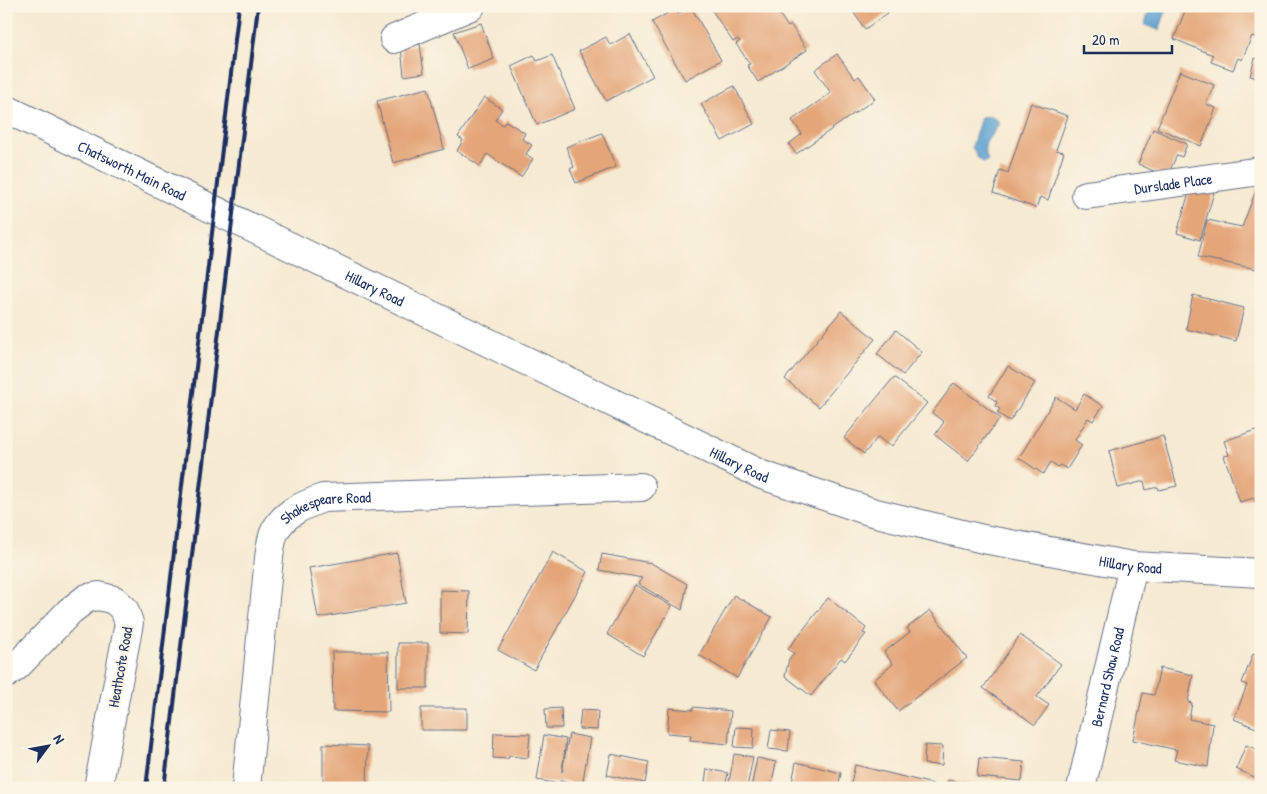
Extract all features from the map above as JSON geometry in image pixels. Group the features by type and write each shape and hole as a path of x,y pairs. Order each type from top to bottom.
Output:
{"street":[{"path":"394,39 471,6"},
{"name":"Chatsworth Main Road","path":"6,109 257,231"},
{"name":"Durslade Place","path":"1086,195 1261,171"},
{"name":"Hillary Road","path":"257,231 762,474 872,512 983,538 1133,566 1261,573"},
{"name":"Shakespeare Road","path":"246,788 268,558 274,532 285,517 301,506 323,498 641,487"},
{"name":"Bernard Shaw Road","path":"1081,788 1133,566"},
{"name":"Heathcote Road","path":"6,674 17,666 70,611 87,598 99,596 114,600 124,609 129,623 98,788"}],"water":[{"path":"1150,6 1168,6 1159,30 1145,25"},
{"path":"992,116 999,122 986,143 985,153 988,160 984,163 977,157 972,147 981,117"}],"building":[{"path":"709,6 774,6 788,27 791,25 807,50 758,82 747,65 750,64 736,44 740,41 738,39 733,42"},
{"path":"849,6 883,6 888,13 865,29"},
{"path":"1187,6 1198,8 1199,6 1261,6 1261,39 1252,36 1242,60 1238,58 1233,70 1211,62 1213,55 1174,39"},
{"path":"691,7 721,60 685,80 652,22 675,9 678,14"},
{"path":"481,23 494,59 468,69 454,32"},
{"path":"630,34 653,76 606,101 579,51 606,37 610,45"},
{"path":"420,44 424,73 404,76 401,47"},
{"path":"837,54 855,79 859,76 875,99 796,154 789,144 802,134 792,120 831,93 815,70"},
{"path":"534,55 537,61 552,55 575,109 537,125 511,66"},
{"path":"1255,58 1261,60 1261,79 1250,76"},
{"path":"1180,71 1214,85 1206,104 1216,108 1201,146 1157,128"},
{"path":"734,86 754,124 722,141 701,104"},
{"path":"428,88 444,149 393,163 377,101"},
{"path":"484,97 502,109 495,120 503,125 506,121 525,133 522,139 532,145 526,154 533,159 521,177 487,154 480,166 457,151 463,140 458,137"},
{"path":"1031,103 1068,116 1056,150 1064,152 1048,200 1040,197 1036,208 993,193 1000,170 1008,173"},
{"path":"1153,129 1187,144 1182,157 1177,155 1167,177 1138,164"},
{"path":"602,133 616,167 576,183 570,169 574,167 566,147"},
{"path":"1257,188 1261,190 1261,270 1198,257 1207,220 1242,227"},
{"path":"1190,189 1215,189 1200,240 1177,233"},
{"path":"1193,295 1244,308 1236,341 1186,329"},
{"path":"841,311 875,339 819,407 785,379"},
{"path":"896,330 922,352 903,375 877,354"},
{"path":"1008,366 1035,383 1010,421 997,413 1000,409 995,406 997,402 989,396"},
{"path":"894,377 927,403 891,447 878,437 864,454 844,438"},
{"path":"954,383 1000,418 968,461 935,435 944,422 932,413"},
{"path":"1084,394 1103,406 1093,421 1088,418 1075,440 1082,445 1067,469 1060,465 1058,467 1051,462 1043,474 1019,458 1056,397 1075,409"},
{"path":"1256,430 1261,444 1261,500 1255,502 1254,498 1240,502 1224,456 1229,455 1224,441"},
{"path":"1163,436 1177,486 1159,490 1158,487 1146,490 1144,481 1118,488 1109,451"},
{"path":"553,552 588,572 534,670 498,650"},
{"path":"397,553 406,603 318,618 309,568"},
{"path":"602,554 651,563 687,584 682,610 638,584 642,578 599,570"},
{"path":"635,585 672,606 643,656 607,634"},
{"path":"440,590 469,591 468,634 440,633"},
{"path":"734,595 772,617 737,678 699,655"},
{"path":"828,598 866,628 863,633 866,634 845,661 841,658 811,696 785,676 789,659 794,653 788,649"},
{"path":"930,610 967,658 898,711 874,680 893,664 884,652 910,632 907,628"},
{"path":"1020,635 1061,664 1037,697 1049,705 1035,725 983,688"},
{"path":"398,643 428,643 428,688 398,688"},
{"path":"332,652 388,652 389,712 333,711"},
{"path":"1253,654 1261,657 1261,730 1234,719 1247,685 1242,683"},
{"path":"1160,668 1193,675 1188,702 1192,703 1189,719 1213,724 1208,767 1174,760 1177,750 1133,740 1143,693 1154,695"},
{"path":"693,707 731,711 728,744 690,740 691,735 667,733 669,708 693,710"},
{"path":"421,708 467,708 467,730 421,730"},
{"path":"561,708 562,728 546,728 545,709"},
{"path":"581,710 598,711 597,730 579,729"},
{"path":"736,727 754,728 753,748 734,747"},
{"path":"771,730 790,732 788,751 768,749"},
{"path":"494,733 530,734 528,758 509,756 508,759 493,758"},
{"path":"569,734 590,738 582,786 560,781 560,784 537,780 544,735 566,739 562,772"},
{"path":"323,744 368,746 367,788 323,788"},
{"path":"925,745 943,746 942,765 924,764"},
{"path":"1246,745 1261,751 1261,780 1236,769"},
{"path":"611,754 649,762 645,783 607,775"},
{"path":"734,754 753,757 747,788 728,788"},
{"path":"757,758 776,762 771,788 751,788"},
{"path":"979,758 1024,762 1022,781 977,777"},
{"path":"796,762 841,773 838,788 791,788"},
{"path":"855,765 933,784 933,788 850,788"},
{"path":"707,769 728,773 725,788 704,788"},
{"path":"948,780 970,785 970,788 946,788"}],"railway":[{"path":"146,788 239,6"},
{"path":"164,788 258,6"}]}
